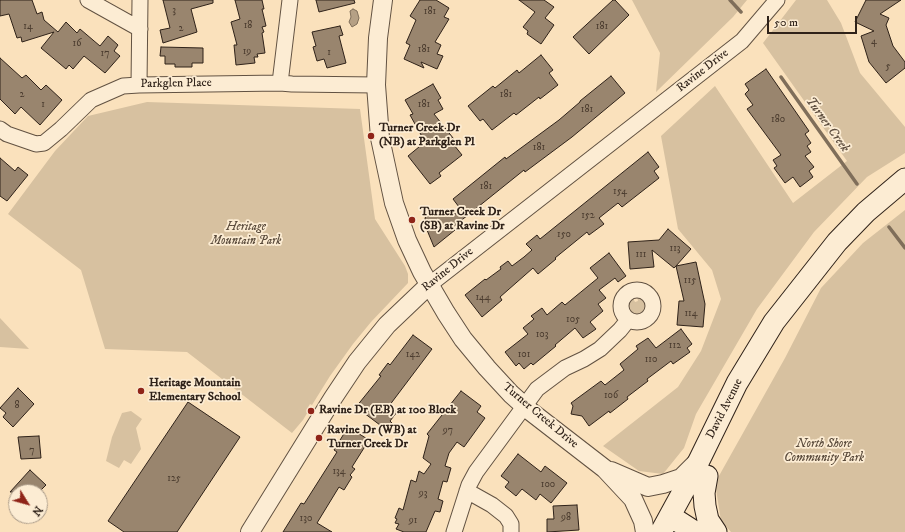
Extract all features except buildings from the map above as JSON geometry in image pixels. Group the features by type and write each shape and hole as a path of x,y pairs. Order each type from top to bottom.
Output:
{"main road":[{"name":"David Avenue","path":"670,528 704,467 737,383 774,322 799,292 820,262 852,226 905,179"},
{"path":"704,467 705,506 708,520 716,532"}],"street":[{"path":"88,0 140,29"},
{"path":"139,85 140,0"},
{"path":"280,83 290,0"},
{"name":"Turner Creek Drive","path":"383,0 378,38 376,85 380,138 393,198 407,240 429,285 472,351 498,381 524,406 605,469"},
{"name":"Ravine Drive","path":"250,532 325,410 357,362 387,325 429,285 742,41 776,0"},
{"name":"Parkglen Place","path":"0,129 7,134 36,144 44,143 91,100 123,86 280,83 376,85"},
{"path":"454,532 467,491 476,472 537,389 565,368 600,349 628,320"},
{"path":"605,469 648,487 664,484 681,478 704,467"},
{"path":"605,469 633,499 643,520 670,528"},
{"path":"467,491 492,505 506,516 511,524 511,532"}],"green space":[{"path":"632,0 747,0 733,17 656,92 660,53"},
{"path":"796,0 827,0 841,23 860,73 905,127 905,153 867,177 814,232 757,309 696,414 684,448 663,474 639,471 603,446 678,387 701,351 721,299 712,270 678,229 661,136 715,86 793,203 847,161 763,43"},
{"name":"Heritage Mountain Park","path":"147,102 360,109 375,219 405,266 408,274 408,283 371,322 353,344 330,376 312,405 310,404 307,409 309,410 303,420 292,433 187,352 105,349 81,270 8,214 55,151 88,116"},
{"name":"North Shore Community Park","path":"905,210 905,532 731,532 721,521 715,483 785,358 821,288 863,243"},
{"path":"637,297 645,301 647,306 647,309 643,313 638,315 632,313 629,308 630,302 633,298 635,302 638,301"},
{"path":"0,318 29,349 0,347"},
{"path":"131,411 142,419 136,428 141,449 131,464 124,460 119,468 106,461 112,437 122,413"}],"shaded area":[{"path":"353,9 357,11 359,18 357,24 352,27 349,22 351,17 350,11"}],"waterway":[{"name":"Turner Creek","path":"730,0 741,12"},
{"name":"Turner Creek","path":"781,77 857,184"},
{"name":"Turner Creek","path":"889,227 905,248"}],"place":[{"name":"Turner Creek Dr (NB) at Parkglen Pl","path":"371,136"},
{"name":"Turner Creek Dr (SB) at Ravine Dr","path":"412,220"},
{"name":"Heritage Mountain Elementary School","path":"141,391"},
{"name":"Ravine Dr (EB) at 100 Block","path":"311,411"},
{"name":"Ravine Dr (WB) at Turner Creek Dr","path":"319,438"}]}
